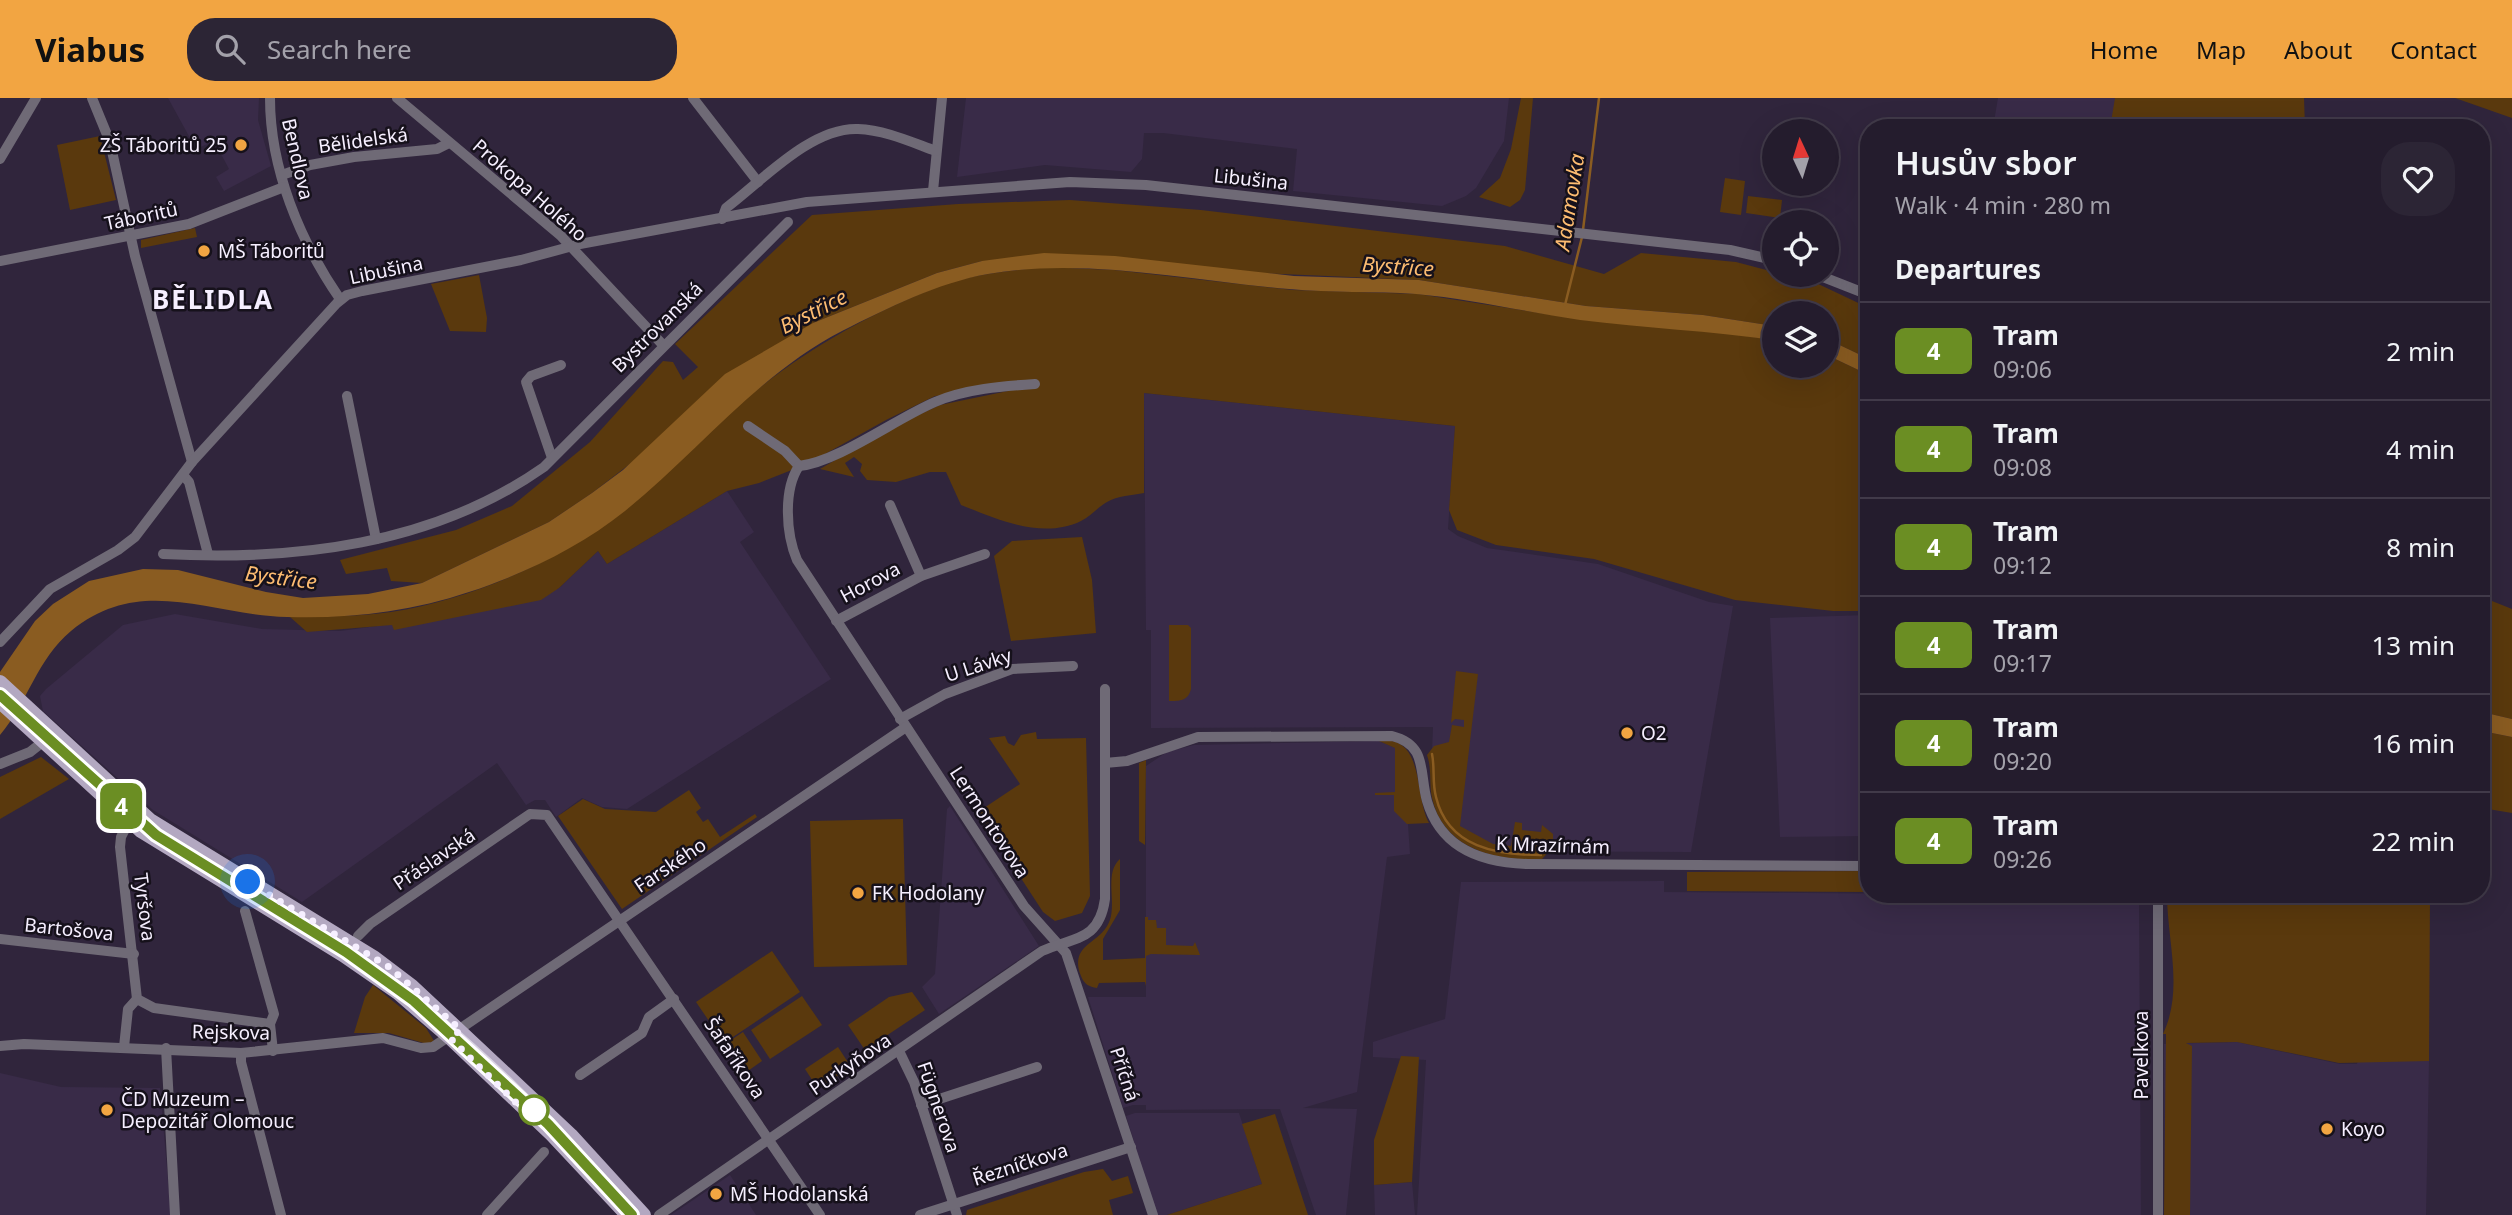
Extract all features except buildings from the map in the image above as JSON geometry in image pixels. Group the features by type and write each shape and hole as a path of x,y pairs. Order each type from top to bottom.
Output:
{"main road":[{"path":"0,682 34,723 133,815 389,967 627,1215"},
{"path":"0,702 34,723"},
{"path":"456,1034 572,1135 644,1215"}],"street":[{"path":"0,159 36,98"},
{"path":"92,98 108,134 179,423 192,462"},
{"name":"Bendlova","path":"270,98 284,187 301,232 340,299"},
{"name":"Prokopa Holého","path":"397,98 571,247 663,345"},
{"path":"693,98 758,182"},
{"path":"933,191 942,98"},
{"path":"722,219 726,208 791,155 844,130 877,131 936,151"},
{"name":"Bělidelská","path":"282,175 310,165 437,149 449,143"},
{"name":"Libušina","path":"0,642 50,589 123,547 192,462 340,299 362,291 522,260 571,247 807,202 1070,182 1146,185 1730,250 1762,257"},
{"name":"Táboritů","path":"0,261 189,224 284,187"},
{"name":"Bystrovanská","path":"163,554 317,552 419,528 486,502 517,486 552,458 788,222"},
{"path":"1839,283 1860,291"},
{"path":"552,458 526,382 531,376 561,365"},
{"path":"748,426 785,451 799,466 819,464 884,426 937,401 1035,384"},
{"path":"346,396 376,539"},
{"name":"Lermontovova","path":"799,466 791,477 789,488 795,554 836,621 1024,906 1062,945"},
{"path":"183,475 189,482 208,555"},
{"name":"Horova","path":"890,505 921,576"},
{"name":"Horova","path":"836,621 921,576 985,554"},
{"name":"U Lávky","path":"903,723 945,694 1012,669 1073,666"},
{"path":"1062,945 1094,929 1103,912 1105,689"},
{"name":"Farského","path":"456,1034 903,723"},
{"name":"K Mrazírnám","path":"1105,763 1127,761 1198,737 1392,736 1405,740 1421,756 1428,804 1444,833 1463,850 1484,860 1528,864 1860,866"},
{"path":"0,764 49,737"},
{"name":"Šafaříkova","path":"531,813 549,816 820,1215"},
{"name":"Přáslavská","path":"358,936 386,913 531,813"},
{"name":"Tyršova","path":"124,1047 128,1009 137,999 120,847 121,836 133,815"},
{"name":"Pavelkova","path":"2158,903 2158,1215"},
{"path":"245,911 274,1014 270,1024 274,1051"},
{"name":"Bartošova","path":"0,939 134,954"},
{"name":"Purkyňova","path":"659,1215 1042,951 1062,945"},
{"name":"Příčná","path":"1062,945 1153,1215"},
{"path":"137,999 154,1008 270,1024"},
{"path":"580,1075 642,1033 649,1017 674,999"},
{"name":"Rejskova","path":"0,1046 19,1044 166,1048 241,1053 379,1038 427,1048 456,1034"},
{"path":"166,1048 175,1215"},
{"name":"Fügnerova","path":"899,1051 921,1105 955,1210"},
{"path":"241,1053 241,1062 281,1215"},
{"path":"921,1105 1037,1067"},
{"name":"Řezníčkova","path":"920,1215 955,1210 1131,1147"},
{"path":"487,1215 544,1152"}],"shaded area":[{"name":"ZŠ Táboritů 25","path":"168,98 259,98 258,120 271,166 224,191 216,177 229,169 214,141 196,149"},
{"path":"966,98 1509,98 1504,141 1476,188 1466,196 1442,206 1293,191 1297,149 1163,133 1144,133 1142,159 1131,172 1045,165 957,177"},
{"path":"1521,98 1533,98 1525,190 1520,200 1510,207 1479,197 1500,178 1511,149"},
{"path":"1998,98 2116,98 2112,119 1994,119"},
{"path":"2115,98 2304,98 2305,119 2112,119"},
{"path":"2455,98 2512,98 2512,118"},
{"path":"100,136 116,200 70,210 57,145"},
{"path":"1725,178 1745,181 1741,215 1720,212"},
{"path":"1748,196 1782,200 1781,210 1762,210 1762,215 1746,213"},
{"path":"1070,200 1201,210 1505,246 1604,274 1641,253 1736,262 1762,269 1762,287 1825,287 1860,304 1860,355 1839,345 1839,301 1762,301 1762,324 1703,315 1586,306 1419,280 982,261 937,273 813,323 592,493 549,522 422,583 391,581 387,568 346,574 340,560 456,530 512,506 590,442 663,361 673,362 683,380 698,367 675,344 812,215 958,204"},
{"path":"195,228 197,237 141,248 141,240"},
{"path":"1044,253 1115,256 1294,276 1419,280 1586,306 1703,315 1762,324 1762,338 1580,320 1416,294 1289,289 1100,269 1025,269 969,278 895,305 811,349 755,392 625,511 570,548 531,568 447,599 356,615 287,617 176,602 123,604 97,614 59,642 0,735 0,672 35,621 53,604 89,581 143,569 178,570 266,592 303,598 368,594 422,583 549,522 623,470 725,374 813,323 937,273 982,261"},
{"path":"1045,267 1114,270 1293,290 1418,294 1585,320 1701,329 1762,338 1762,378 1839,378 1839,361 1860,371 1860,611 1833,611 1735,600 1594,559 1496,545 1457,530 1449,510 1455,426 1144,393 1144,493 1111,500 1081,521 1051,528 1020,525 961,505 946,472 930,472 896,482 867,480 860,471 862,464 854,457 845,463 854,477 820,469 890,428 940,405 1008,391 935,396 807,464 759,483 727,491 607,564 598,551 559,588 541,600 394,630 392,625 307,632 290,617 366,615 417,607 493,584 542,562 588,536 629,507 763,385 810,352 861,322 913,297 940,286 978,276"},
{"path":"479,275 487,318 486,332 450,331 431,284"},
{"path":"1839,345 1860,355 1860,371 1839,361"},
{"path":"1144,393 1455,426 1448,529 1458,536 1487,548 1598,564 1709,602 1733,606 1691,852 1497,851 1451,822 1432,752 1433,727 1151,728 1151,630 1146,630"},
{"path":"727,491 754,532 740,542 831,679 627,809 602,807 582,798 556,817 545,800 535,800 526,805 497,763 302,902 153,810 43,711 40,696 46,689 123,625 175,614 262,629 340,631 392,624 559,588 598,551 607,564"},
{"path":"1082,537 1092,580 1096,633 1011,641 994,556 1012,541"},
{"path":"2490,600 2512,609 2512,719 2490,714"},
{"path":"1860,615 1860,836 1780,837 1770,618"},
{"path":"1169,625 1188,625 1191,628 1191,689 1186,698 1177,701 1169,701"},
{"path":"1456,671 1478,674 1460,826 1493,844 1511,846 1515,822 1522,823 1522,830 1541,832 1542,825 1553,834 1553,847 1542,859 1507,858 1474,849 1460,841 1438,815 1432,798 1427,755 1434,746 1449,742 1452,725 1464,727 1464,720 1455,719 1451,723"},
{"path":"2490,714 2512,719 2512,737 2490,733"},
{"path":"1036,732 1037,739 1086,738 1090,896 1082,913 1055,921 1043,912 978,812 1020,784 989,738 1005,736 1008,743 1014,746 1021,735"},
{"path":"2490,733 2512,737 2512,813 2490,809"},
{"path":"1379,741 1403,751 1410,854 1387,857 1357,1092 1303,1108 1357,1109 1346,1215 1316,1215 1280,1109 1146,1110 1146,1105 1123,1108 1088,997 1146,997 1146,766 1167,752 1194,745"},
{"path":"1379,741 1394,741 1404,747 1411,757 1429,823 1407,824 1394,811 1394,795 1375,795 1395,792 1395,748"},
{"path":"41,757 69,779 0,819 0,777"},
{"path":"1146,760 1145,845 1139,841 1139,763"},
{"path":"689,790 701,808 696,812 703,822 708,819 720,837 755,814 757,817 622,909 558,816 583,799 605,809 656,812"},
{"path":"950,806 1039,946 939,1014 922,987 935,974 947,809"},
{"name":"FK Hodolany","path":"903,819 907,965 814,967 810,821"},
{"path":"1120,859 1120,910 1103,939 1103,960 1145,958 1145,917 1148,917 1148,920 1156,920 1157,928 1166,928 1166,945 1193,946 1195,942 1200,955 1151,954 1146,956 1146,986 1145,982 1099,983 1097,988 1094,988 1082,979 1078,965 1079,956 1083,949 1102,933 1111,916 1113,871"},
{"path":"1860,871 1860,892 1687,891 1687,872"},
{"path":"1664,881 1664,892 1860,893 1860,903 2139,905 2141,1215 1417,1215 1426,1060 1373,1057 1373,1042 1445,1019 1461,882"},
{"path":"2168,903 2430,903 2429,1061 2339,1063 2237,1042 2186,1043 2192,1046 2190,1215 2164,1215 2166,1034 2163,1034 2169,1017 2173,982"},
{"path":"772,951 800,992 724,1043 696,1002"},
{"path":"373,985 426,1028 434,1041 427,1044 389,1033 354,1033 365,997"},
{"path":"912,992 925,1010 865,1050 848,1025 889,997"},
{"path":"802,996 822,1025 770,1059 751,1030"},
{"path":"743,1032 762,1061 745,1073 725,1044"},
{"path":"2237,1042 2340,1064 2357,1064 2362,1044 2429,1061 2426,1215 2165,1215 2164,1044"},
{"path":"838,1047 851,1067 818,1089 805,1069"},
{"path":"1401,1056 1419,1057 1412,1182 1374,1185 1374,1140"},
{"path":"0,1073 61,1087 160,1088 171,1215 0,1215"},
{"path":"1135,1113 1239,1113 1262,1184 1167,1215 1153,1215 1131,1147 1134,1141 1126,1116"},
{"path":"1275,1114 1308,1215 1167,1215 1262,1184 1242,1124"},
{"path":"1103,1169 1112,1181 1128,1176 1133,1193 1109,1200 1113,1215 966,1215 967,1210 1084,1172"},
{"name":"MŠ Hodolanská","path":"730,1175 756,1215 671,1215"},
{"path":"1412,1182 1415,1215 1375,1215 1374,1185"}],"waterway":[{"name":"Adamovka","path":"1583,230 1599,98"},
{"name":"Adamovka","path":"1565,305 1582,237"},
{"path":"1432,754 1436,797 1451,828 1463,838 1492,850 1541,855"}],"tram line":[{"path":"0,689 96,780 157,831 211,867 351,949 447,1021 516,1083 580,1149 638,1215"},
{"name":"4","path":"0,695 156,835 346,952 414,1001 548,1124 614,1192 632,1215"}],"place":[{"name":"ZŠ Táboritů 25","path":"241,145"},
{"name":"MŠ Táboritů","path":"204,251"},
{"name":"O2","path":"1627,733"},
{"name":"FK Hodolany","path":"858,893"},
{"name":"ČD Muzeum – Depozitář Olomouc","path":"107,1110"},
{"name":"Koyo","path":"2327,1129"},
{"name":"MŠ Hodolanská","path":"716,1194"}],"district":[{"name":"BĚLIDLA","path":"213,299"}],"route":[{"path":"248,882 402,977 461,1030 450,1038 531,1117 534,1110"}],"water label":[{"name":"Bystřice","path":"1398,266"},
{"name":"Bystřice","path":"813,311"},
{"name":"Bystřice","path":"281,577"}]}
